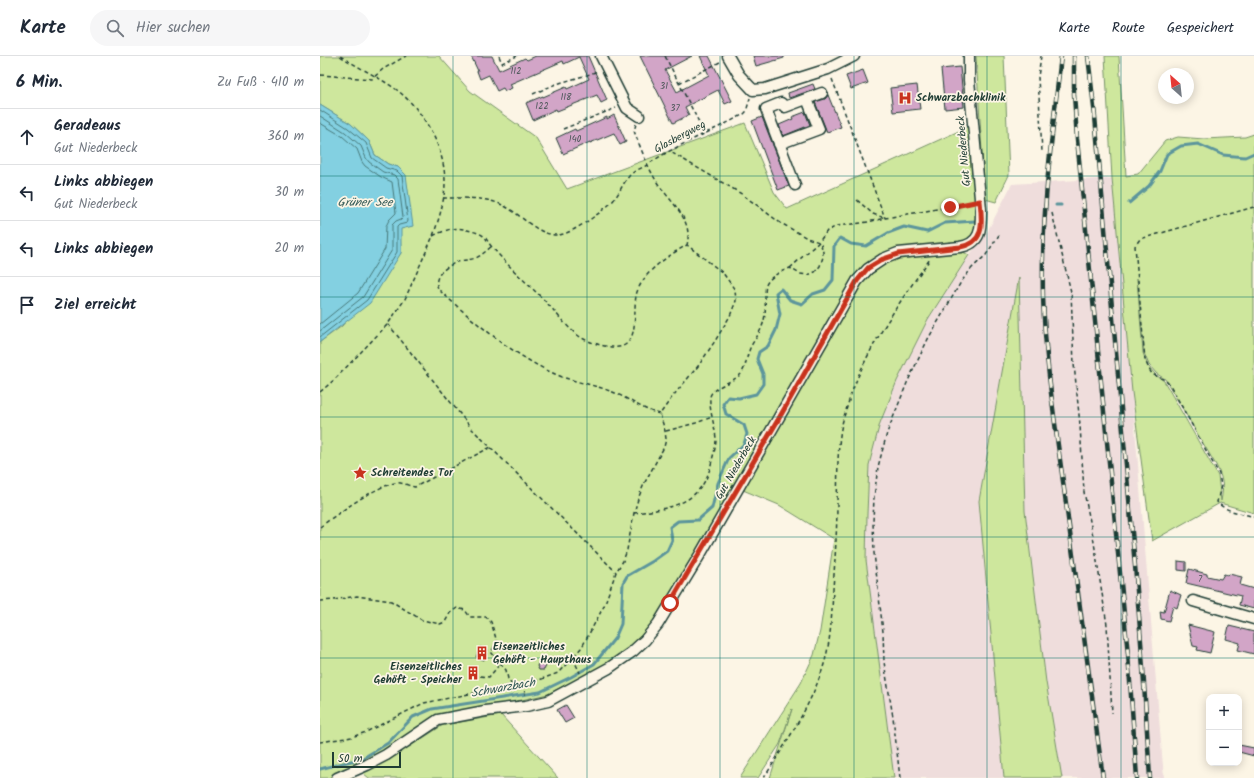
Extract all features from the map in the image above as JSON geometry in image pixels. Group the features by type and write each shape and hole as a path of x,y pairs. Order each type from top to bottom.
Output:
{"street":[{"path":"602,56 627,108 639,116"},
{"path":"728,57 739,75 753,90 765,89 828,69 854,56"},
{"name":"Gut Niederbeck","path":"337,778 386,755 438,720 548,701 609,668 632,652 645,640 658,624 701,553 857,281 868,268 883,259 898,254 968,246 977,239 981,223 969,80 969,56"},
{"path":"765,89 785,107 822,93"},
{"path":"779,144 819,129 808,99"},
{"path":"781,103 766,109 795,185"},
{"path":"1193,601 1254,619"}],"path":[{"path":"320,392 334,380 388,324 405,299 433,236 443,198 445,181 440,152 422,116 398,91 376,76 340,56"},
{"path":"320,75 372,79 378,72 406,56"},
{"path":"499,56 502,63 517,56"},
{"path":"665,56 704,132"},
{"path":"1041,56 1038,77 1042,152"},
{"path":"679,83 728,57"},
{"path":"533,94 556,84 587,75 607,67"},
{"path":"828,69 885,218"},
{"name":"Glasbergweg","path":"639,116 634,131 648,164 704,132 744,114 753,90"},
{"path":"563,129 625,104"},
{"path":"669,151 740,193 779,222 821,245 823,257 820,266 815,272 808,275 800,274 790,268"},
{"path":"433,236 452,228 465,229 483,235 491,247 562,321 581,338 594,343 616,347 627,343 633,333 637,292 645,278 652,269 687,245 688,241 688,228 683,217 678,208 657,182 648,164 632,173 613,201 605,208 577,228 559,235 542,231 501,204 489,200 443,198"},
{"path":"857,200 873,214 885,218"},
{"path":"634,513 672,507 694,496 705,483 711,469 716,440 710,396 713,391 734,380 741,374 745,367 748,352 763,325 766,310 766,285 772,278 780,271 790,268 818,242 827,231 837,226 868,222 980,201"},
{"path":"1254,207 1140,239 1135,246 1144,360 1152,374 1170,385 1219,474 1221,486 1217,502 1221,507 1254,517"},
{"path":"1052,213 1071,292 1074,364 1080,425 1084,492 1093,536 1107,625 1112,713"},
{"path":"900,778 893,717 884,662 883,632 874,553 874,497 878,467 887,433 906,383 928,339 961,282 972,268 986,255 999,235"},
{"path":"660,414 699,365 730,316 736,301 735,290 723,273 687,245"},
{"path":"491,247 476,257 450,265 440,273 437,277 436,283 439,290 497,338 515,351 544,368 576,382 611,391 648,410 660,414"},
{"path":"764,778 790,736 815,688 826,658 831,631 836,556 838,462 841,429 846,410 864,362 873,345 902,298 936,250"},
{"path":"388,324 472,429 616,572"},
{"path":"320,742 352,737 366,732 424,703 524,684 558,673 582,647 595,624 608,596 616,572 623,561 627,550 634,513 644,484 664,447 666,439 660,414"},
{"path":"665,431 712,417"},
{"path":"320,527 339,513 378,490 397,483 415,487 491,447"},
{"path":"320,601 357,596 391,601 422,620 440,624 445,622 450,613 457,608 465,610 470,618 486,617 490,622 497,642 491,652 506,670 508,679 512,686"},
{"path":"573,657 582,677"},
{"path":"480,676 489,677 500,664"},
{"path":"524,684 525,700"}],"shaded area":[{"path":"1112,178 1132,392 1164,778 1062,778 1046,682 1025,511 1019,280 979,501 1004,778 894,778 866,560 869,465 880,423 897,381 928,319 969,255 985,236 1012,184"}],"green space":[{"path":"320,56 439,56 470,91 536,138 567,189 745,123 774,192 787,209 972,125 979,223 973,238 958,244 897,252 867,267 668,602 643,638 611,662 548,694 426,724 409,747 443,725 501,715 558,778 369,778 358,769 341,778 320,778 320,342 342,326 401,253 400,228 412,226 398,167 388,164 375,155 369,141 351,124 320,105"},
{"path":"976,56 1004,56 1009,175 996,202 985,199"},
{"path":"1105,56 1119,56 1126,176 1138,174 1165,141 1178,137 1204,139 1245,137 1254,134 1254,513 1220,503 1152,541 1132,392 1112,178","holes":["1137,278 1144,353 1149,365 1157,374 1165,379 1216,465 1222,483 1221,501 1218,476 1164,381 1148,366 1143,353"]},
{"path":"959,250 969,255 928,319 897,381 880,423 869,465 866,560 894,778 770,778 792,709 780,744 758,778 740,778 801,683 814,655 820,631 834,539 779,505 743,490 860,280 870,270 898,256"},
{"path":"1019,277 1025,511 1046,682 1062,778 1004,778 979,501"}],"water":[{"name":"Grüner See","path":"320,105 351,124 369,141 375,155 388,164 398,167 406,175 413,226 401,229 401,253 370,303 320,342"}],"building":[{"path":"471,56 492,56 499,70 525,58 527,60 536,56 588,56 607,100 601,103 597,95 557,111 556,109 533,120 526,103 566,87 567,89 589,79 579,57 564,64 563,61 510,84 512,88 505,91 503,88 497,91 489,75 480,79"},
{"path":"640,56 692,56 665,70 677,92 709,75 700,56 709,56 732,101 725,104 718,90 685,107 689,115 673,123"},
{"path":"753,56 784,56 784,58 756,66"},
{"path":"960,67 964,107 945,109 941,69"},
{"path":"863,70 868,83 851,89 846,76"},
{"path":"813,84 815,89 789,98 788,93"},
{"name":"Schwarzbachklinik","path":"917,85 920,109 893,112 890,88"},
{"path":"828,95 841,127 827,132 815,102 825,99"},
{"path":"805,112 810,125 783,136 779,125 793,119 792,117"},
{"path":"614,115 626,142 620,145 614,133 563,154 556,138 575,129 576,131"},
{"path":"762,117 789,186 778,190 752,121"},
{"path":"1178,561 1186,562 1186,571 1178,570"},
{"path":"1189,569 1207,574 1207,576 1221,579 1224,574 1242,577 1240,585 1254,589 1254,609 1239,605 1241,596 1186,583"},
{"path":"1170,590 1181,595 1177,608 1173,606 1169,621 1161,619 1160,611 1164,612"},
{"path":"1188,625 1215,632 1210,653 1197,650 1198,647 1193,646"},
{"path":"1229,626 1254,632 1254,654 1238,650 1240,643 1226,639"},
{"name":"Eisenzeitliches Gehöft - Haupthaus","path":"480,647 488,650 484,660 476,657"},
{"path":"539,662 544,662 546,666 544,670 539,670 537,666"},
{"path":"566,705 574,718 565,723 557,710"},
{"path":"1242,746 1254,748 1254,756 1242,753"}],"waterway":[{"name":"Schwarzbach","path":"1129,203 1149,186 1160,171 1167,154 1181,146 1198,144 1223,155 1245,157 1254,153"},
{"name":"Schwarzbach","path":"1056,205 1061,205"},
{"name":"Schwarzbach","path":"320,769 363,758 388,743 413,717 432,709 540,692 594,664 615,638 621,624 623,583 627,576 667,551 672,540 670,527 678,521 698,520 712,508 718,483 729,458 744,444 747,434 744,425 726,414 723,404 728,397 739,398 756,394 763,384 763,374 757,359 759,352 768,346 776,330 780,314 776,293 781,289 790,300 802,304 813,294 825,290 833,280 834,246 840,238 851,244 866,246 888,233 904,227 927,232 945,223 975,221"}],"railway":[{"path":"1061,56 1045,206 1043,266 1044,321 1051,396 1103,778"},
{"path":"1074,56 1074,94 1077,139 1128,654 1137,778"},
{"path":"1088,56 1095,116 1136,577 1150,778"}],"place":[{"name":"Schwarzbachklinik","path":"905,98"},
{"name":"Schreitendes Tor","path":"360,473"},
{"name":"Eisenzeitliches Gehöft - Haupthaus","path":"482,653"},
{"name":"Eisenzeitliches Gehöft - Speicher","path":"473,673"}],"route":[{"path":"670,603 701,553 857,281 868,268 883,259 898,254 968,246 977,239 981,223 980,201 950,207"}]}
